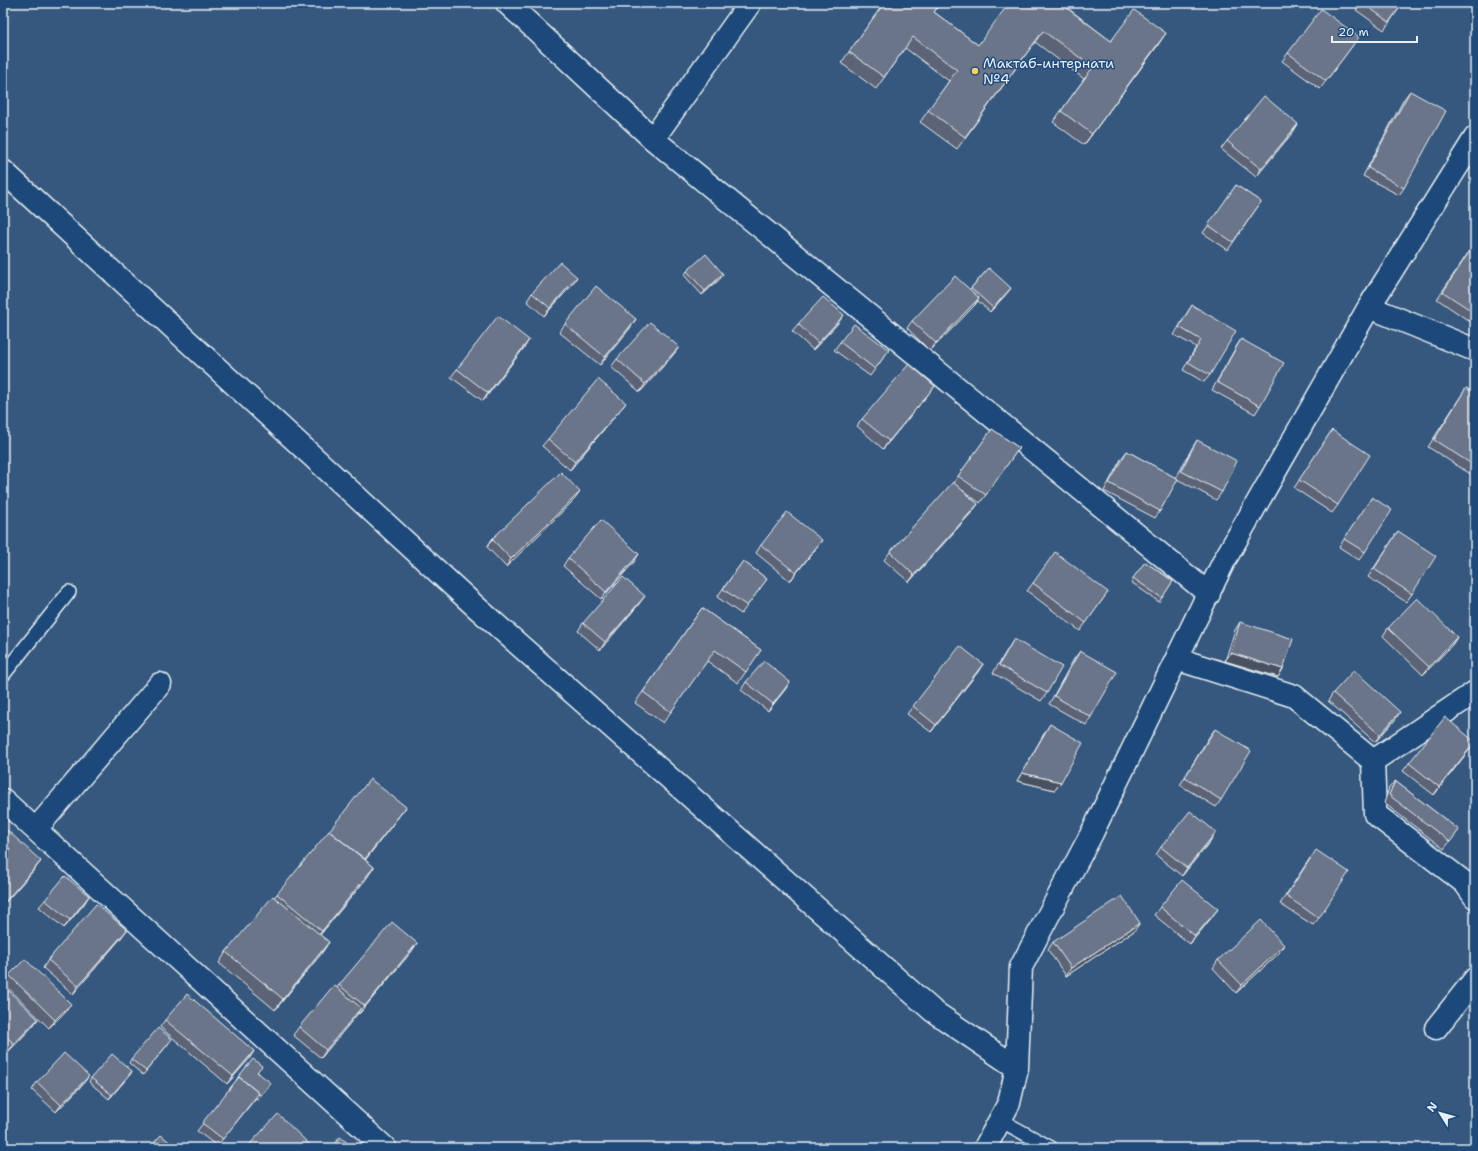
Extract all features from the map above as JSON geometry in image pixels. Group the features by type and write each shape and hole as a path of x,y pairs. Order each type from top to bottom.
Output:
{"street":[{"path":"507,3 654,139 1209,594"},
{"path":"654,139 750,3"},
{"path":"985,1148 1009,1103 1017,1068 1021,967 1092,834 1224,561 1369,307 1475,138"},
{"path":"3,171 475,606 933,1011 1017,1068"},
{"path":"1369,307 1475,350"},
{"path":"1177,659 1294,696 1373,761 1376,814 1464,883 1475,897"},
{"path":"36,830 160,684"},
{"path":"1373,761 1475,692"},
{"path":"3,800 385,1148"},
{"path":"1436,1028 1475,979"}],"lane":[{"path":"3,675 69,592"},
{"path":"1000,1120 1051,1148"}],"building":[{"name":"Мактаб-интернати №4","path":"884,3 940,3 934,12 978,45 1009,3 1067,3 1064,6 1111,41 1134,10 1166,33 1092,134 1061,111 1093,67 1043,31 965,137 928,110 957,70 913,37 884,77 849,52"},
{"path":"1363,3 1403,3 1389,22"},
{"path":"1321,9 1359,37 1326,81 1288,53"},
{"path":"1410,91 1446,111 1404,188 1368,168"},
{"path":"1264,96 1298,124 1261,169 1227,141"},
{"path":"1236,185 1261,202 1233,242 1208,225"},
{"path":"1473,246 1475,247 1475,313 1443,292"},
{"path":"706,254 723,274 705,291 687,271"},
{"path":"560,262 577,277 550,308 532,293"},
{"path":"989,268 1011,288 993,308 971,288"},
{"path":"955,276 979,298 936,343 912,321"},
{"path":"596,286 636,319 605,357 565,324"},
{"path":"823,297 844,315 818,343 798,324"},
{"path":"1192,305 1236,331 1210,375 1188,362 1201,340 1179,327"},
{"path":"498,316 529,340 488,393 457,369"},
{"path":"650,322 679,347 645,384 617,359"},
{"path":"854,324 889,350 875,369 840,342"},
{"path":"1241,339 1284,363 1260,406 1217,382"},
{"path":"909,364 935,386 889,441 862,419"},
{"path":"598,379 626,403 575,462 548,439"},
{"path":"1466,388 1475,393 1475,466 1434,440"},
{"path":"992,429 1019,448 986,495 958,476"},
{"path":"1332,430 1370,455 1338,505 1299,480"},
{"path":"1197,440 1237,461 1222,492 1181,471"},
{"path":"1127,451 1178,479 1160,511 1109,483"},
{"path":"561,472 580,492 511,559 492,539"},
{"path":"953,482 978,504 914,575 890,552"},
{"path":"1372,497 1392,510 1365,552 1344,539"},
{"path":"787,512 822,540 796,573 761,545"},
{"path":"601,520 639,554 606,592 568,558"},
{"path":"1398,531 1436,556 1412,594 1374,569"},
{"path":"1055,552 1108,592 1086,623 1033,583"},
{"path":"743,561 767,579 747,606 723,589"},
{"path":"1145,562 1173,581 1162,598 1133,578"},
{"path":"623,577 645,596 605,642 583,623"},
{"path":"1417,598 1457,637 1429,667 1388,628"},
{"path":"702,608 761,650 746,672 715,650 671,712 643,692"},
{"path":"1240,622 1293,639 1283,669 1231,653"},
{"path":"1014,639 1062,667 1047,693 999,665"},
{"path":"960,646 983,664 936,725 913,706"},
{"path":"1080,651 1117,672 1091,717 1054,696"},
{"path":"764,661 790,682 773,704 746,682"},
{"path":"1354,670 1400,712 1380,735 1333,693"},
{"path":"1445,717 1475,742 1439,787 1409,763"},
{"path":"1050,724 1083,743 1061,782 1022,773"},
{"path":"1215,729 1251,751 1221,800 1185,777"},
{"path":"370,779 406,807 365,859 329,831"},
{"path":"1395,781 1459,830 1450,842 1389,795"},
{"path":"1190,811 1216,832 1187,868 1161,847"},
{"path":"6,829 41,861 3,904 3,857 10,849 3,843 3,833"},
{"path":"329,831 374,867 322,931 277,894"},
{"path":"1316,850 1349,872 1319,918 1286,896"},
{"path":"65,876 89,896 70,920 45,900"},
{"path":"1182,880 1218,909 1195,936 1160,907"},
{"path":"273,896 329,942 283,999 226,952"},
{"path":"1122,896 1140,923 1071,968 1053,942"},
{"path":"96,904 127,930 78,986 48,960"},
{"path":"1261,920 1284,945 1242,985 1218,960"},
{"path":"392,922 417,943 365,1006 339,985"},
{"path":"25,959 71,1004 55,1020 9,975"},
{"path":"334,985 361,1008 326,1050 299,1027"},
{"path":"9,991 38,1019 14,1044 3,1033 3,997"},
{"path":"187,994 254,1051 233,1076 165,1020"},
{"path":"158,1028 172,1039 146,1071 131,1059"},
{"path":"64,1053 89,1076 61,1105 37,1082"},
{"path":"112,1054 132,1071 112,1095 91,1078"},
{"path":"253,1059 262,1066 257,1072 271,1083 261,1095 238,1077"},
{"path":"239,1077 259,1093 223,1139 202,1123"},
{"path":"278,1114 311,1146 310,1148 246,1148"},
{"path":"161,1135 173,1145 170,1148 149,1148"},
{"path":"340,1137 354,1148 331,1148"}],"place":[{"name":"Мактаб-интернати №4","path":"975,71"}]}
